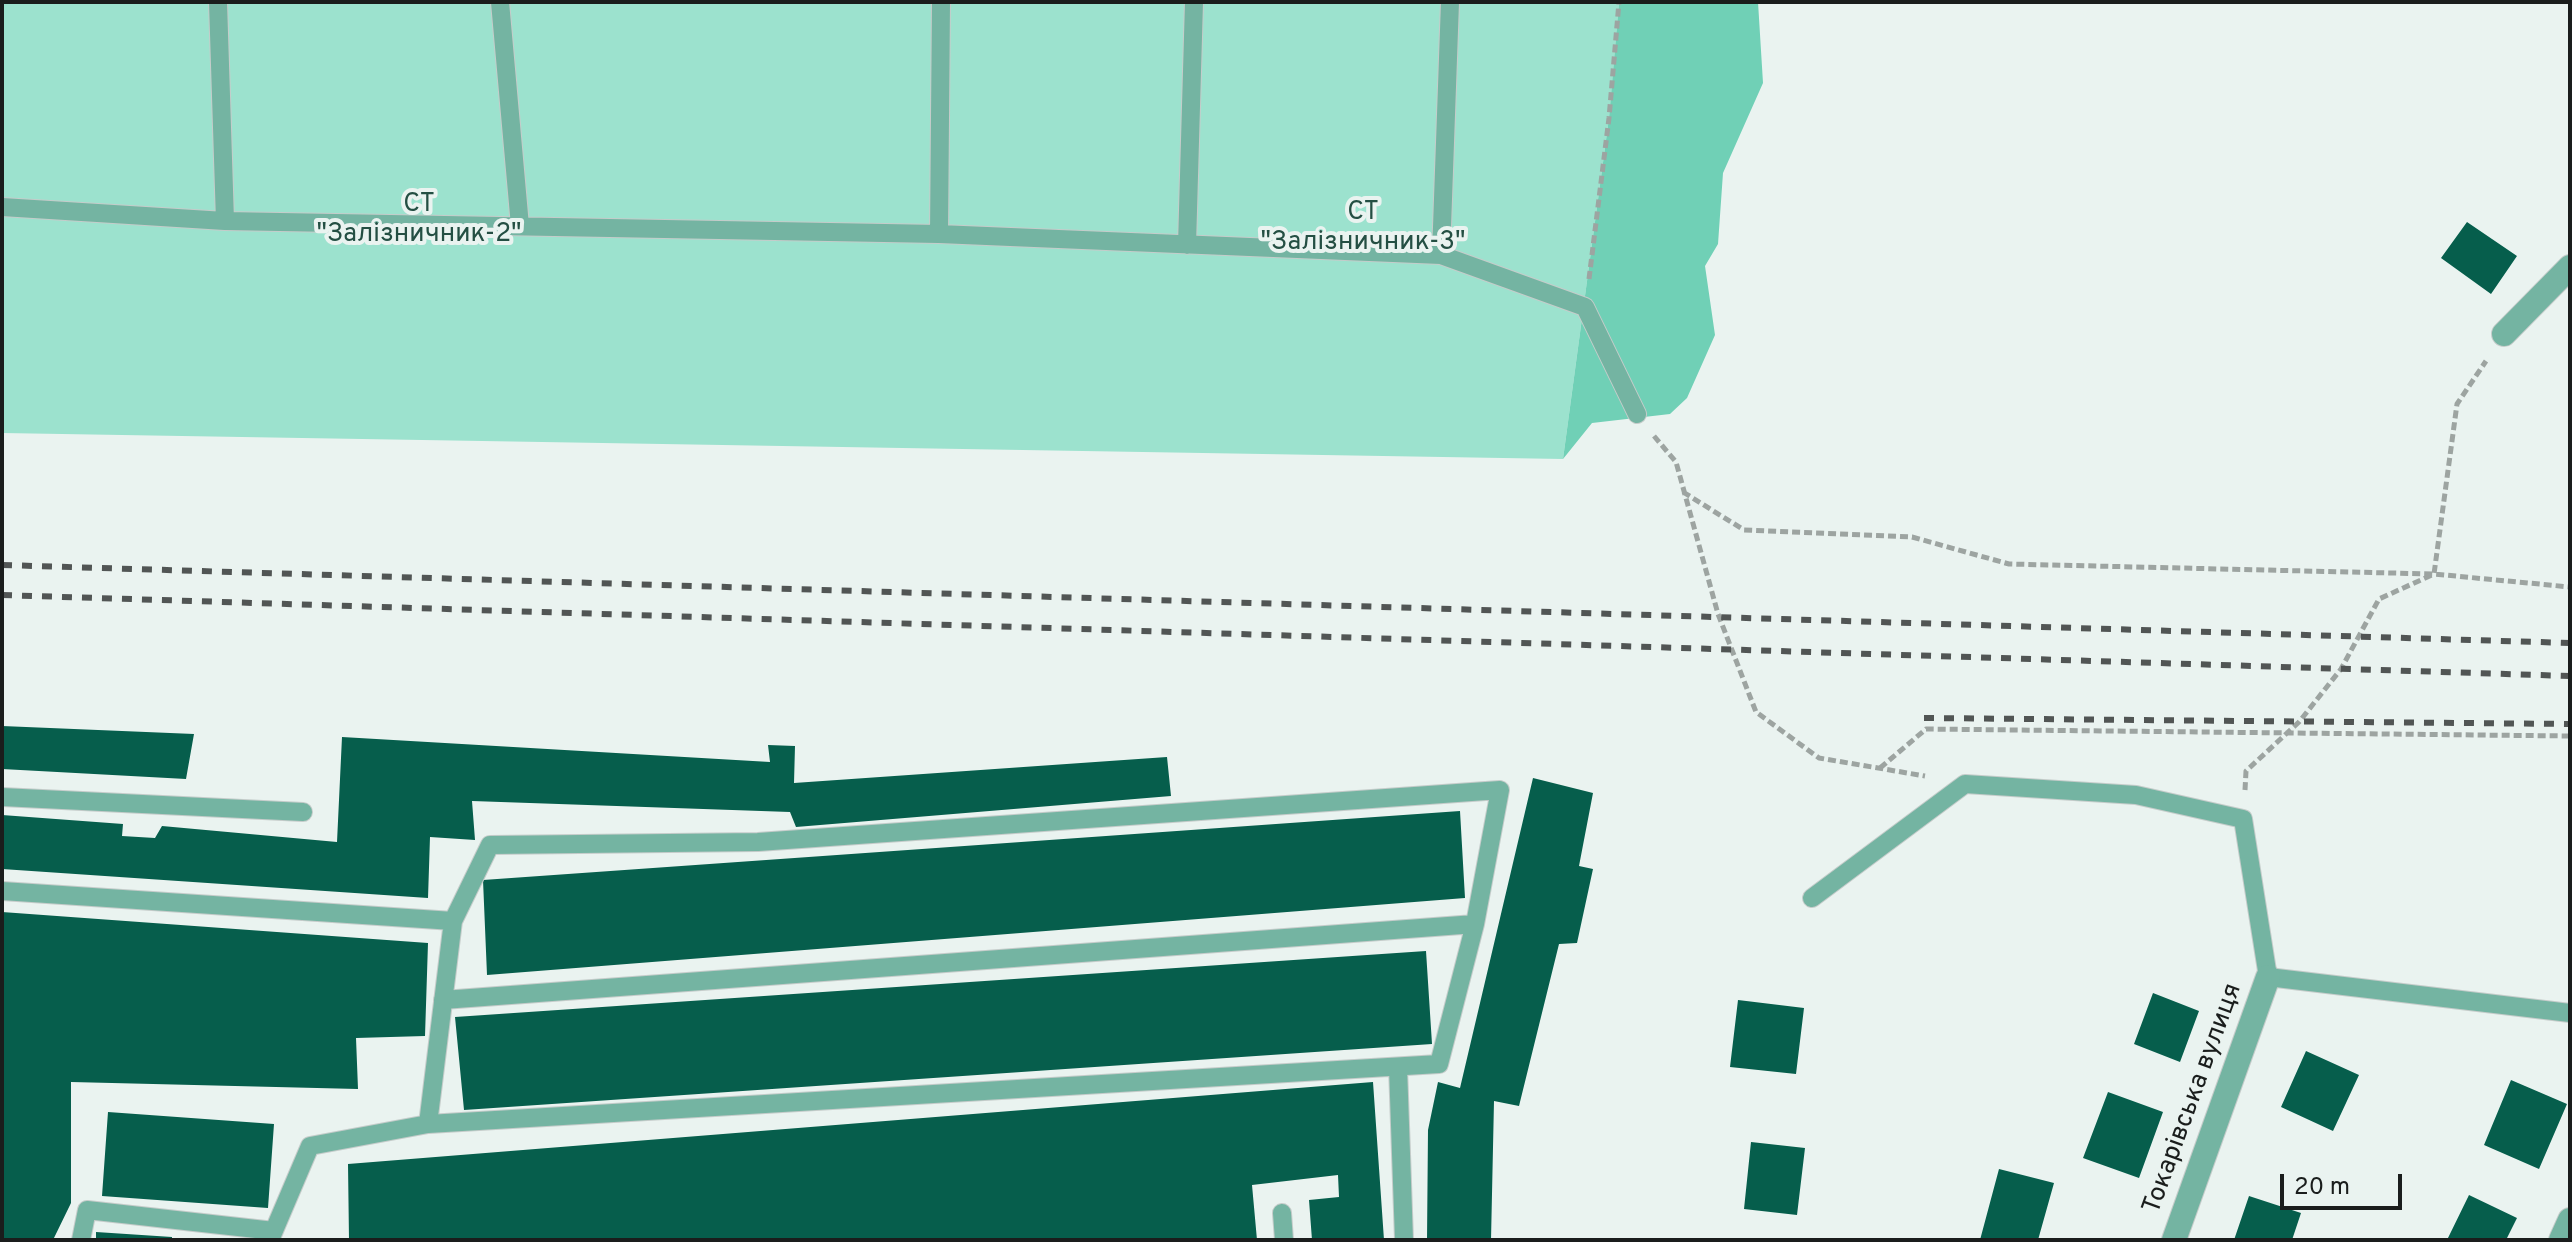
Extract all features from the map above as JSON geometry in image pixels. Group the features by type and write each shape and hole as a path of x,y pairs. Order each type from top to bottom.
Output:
{"street":[{"path":"2504,334 2570,267"},
{"name":"Токарівська вулиця","path":"2174,1240 2268,977"},
{"path":"2561,1240 2570,1220"}],"lane":[{"path":"218,2 225,221"},
{"path":"500,2 520,226"},
{"path":"939,234 941,2"},
{"path":"1187,245 1194,2"},
{"path":"1441,255 1450,2"},
{"path":"2,207 225,221 939,234 1441,255 1585,307 1637,414"},
{"path":"1812,898 1965,784 2136,795 2243,819 2268,977 2570,1013"},
{"path":"81,1240 87,1210 272,1236 310,1146 428,1124 1439,1064 1475,924 1500,790 758,842 490,845 453,921 428,1124"},
{"path":"2,797 303,812"},
{"path":"2,891 453,921"},
{"path":"443,1000 1475,924"},
{"path":"1398,1067 1404,1240"},
{"path":"1282,1213 1284,1240"}],"path":[{"path":"1585,307 1609,118 1619,2"},
{"path":"2434,574 2457,404 2504,334"},
{"path":"1637,414 1676,462 1718,614 1756,712 1819,758 1965,784"},
{"path":"1683,492 1744,530 1912,537 2009,564 2434,574 2570,587"},
{"path":"2243,819 2246,771 2299,722 2341,669 2379,599 2434,574"},
{"path":"1880,768 1926,729 2570,736"}],"green space":[{"path":"2,2 1619,2 1609,118 1563,459 2,433"},
{"path":"1619,2 1758,2 1763,83 1723,173 1718,244 1705,266 1715,335 1687,398 1670,414 1592,423 1563,459 1609,118"}],"building":[{"path":"2467,222 2517,256 2491,294 2441,258"},
{"path":"2,726 194,734 186,779 2,769"},
{"path":"342,737 770,762 768,745 795,746 794,783 1167,757 1171,796 796,827 790,812 472,801 475,840 430,837 428,898 2,869 2,815 123,824 122,836 155,838 162,826 337,842"},
{"path":"1533,778 1593,793 1579,866 1593,869 1577,943 1559,944 1519,1106 1494,1101 1491,1240 1427,1240 1428,1130 1438,1082 1460,1088"},
{"path":"1460,811 1465,898 487,975 483,880"},
{"path":"2,912 428,943 425,1036 356,1038 358,1089 71,1082 71,1203 53,1240 2,1240"},
{"path":"1426,951 1432,1044 464,1110 455,1017"},
{"path":"2153,993 2199,1011 2180,1062 2134,1044"},
{"path":"1738,1000 1804,1008 1796,1074 1730,1067"},
{"path":"2306,1051 2359,1075 2333,1131 2281,1107"},
{"path":"2511,1080 2567,1104 2539,1169 2484,1145"},
{"path":"1373,1082 1384,1240 1312,1240 1309,1200 1339,1197 1338,1175 1252,1185 1257,1240 349,1240 348,1164"},
{"path":"2108,1092 2163,1112 2139,1178 2083,1158"},
{"path":"108,1112 274,1124 268,1208 102,1196"},
{"path":"1751,1142 1805,1148 1797,1215 1744,1209"},
{"path":"1999,1169 2054,1183 2038,1240 1980,1240"},
{"path":"2469,1195 2517,1218 2506,1240 2447,1240"},
{"path":"2249,1196 2301,1213 2292,1240 2234,1240"},
{"path":"96,1232 172,1237 172,1240 96,1240"}],"railway":[{"path":"2,565 2570,643"},
{"path":"2,595 2570,676"},
{"path":"1924,718 2570,724"}],"park label":[{"name":"СТ \"Залізничник-2\"","path":"419,221"},
{"name":"СТ \"Залізничник-3\"","path":"1363,229"}]}
